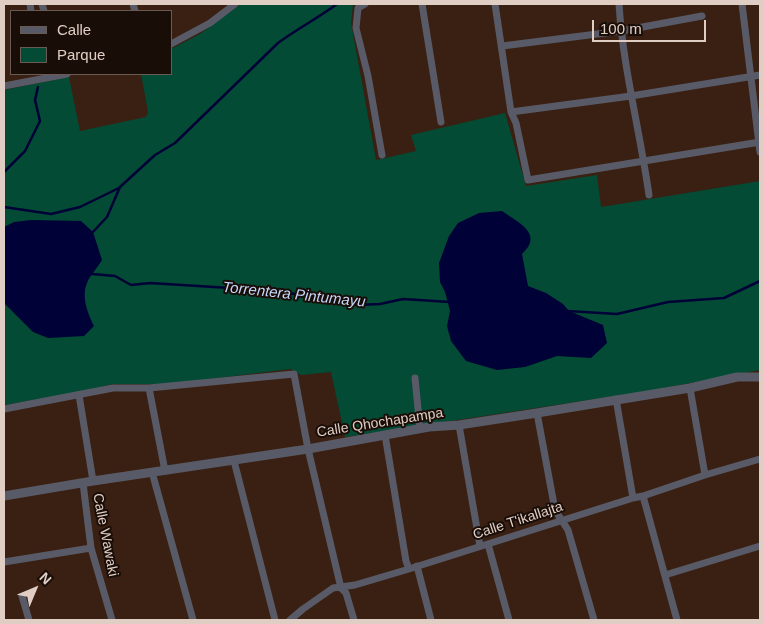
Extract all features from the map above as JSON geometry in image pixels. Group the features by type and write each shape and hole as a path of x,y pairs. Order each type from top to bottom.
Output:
{"street":[{"path":"172,43 210,23 228,6 235,4"},
{"path":"365,4 358,8 356,28 368,76 382,155"},
{"path":"422,4 441,122"},
{"path":"495,4 511,112 516,123 528,180 760,142"},
{"path":"620,4 621,31 649,195"},
{"path":"742,4 760,152"},
{"path":"502,46 621,31 702,16"},
{"path":"4,86 42,76 56,75"},
{"path":"511,112 631,96 760,75"},
{"path":"4,410 113,388 149,388 294,374 308,449 341,588 346,593 354,620"},
{"name":"Calle Qhochapampa","path":"4,496 690,388 736,377 760,377"},
{"path":"415,378 420,429"},
{"path":"149,388 165,471"},
{"path":"690,388 704,475"},
{"name":"Calle Wawaki","path":"79,395 93,481"},
{"path":"616,399 633,498"},
{"path":"536,413 555,510 568,530 594,620"},
{"path":"459,425 484,545 509,620"},
{"path":"385,435 406,561 409,569"},
{"name":"Calle T'ikallajta","path":"290,620 303,608 333,588 341,588 409,569 704,475 760,460"},
{"path":"234,461 275,620"},
{"path":"152,472 193,620"},
{"name":"Calle Wawaki","path":"82,483 91,548 112,620"},
{"path":"643,496 677,620"},
{"path":"665,575 760,546"},
{"path":"4,562 91,548"},
{"path":"417,566 431,620"},
{"path":"22,596 29,620"}],"green space":[{"path":"241,4 353,4 351,23 376,160 416,151 411,135 505,113 526,186 597,175 601,207 760,181 760,370 648,391 345,437 331,372 301,375 291,369 168,384 112,384 82,392 4,405 4,90 69,77 80,131 146,117 148,112 141,75 172,75 172,48 200,34"}],"shaded area":[{"path":"502,211 522,225 530,235 531,241 522,254 528,286 546,293 563,304 569,311 603,325 607,343 591,358 557,356 525,367 497,370 466,361 451,341 447,326 450,311 440,282 439,263 449,236 458,223 479,213"},
{"path":"31,220 81,221 93,232 102,260 85,288 86,305 94,326 84,336 48,338 33,332 4,303 4,227 14,222"}],"waterway":[{"path":"91,234 107,217 120,187 155,155 175,143 278,43 337,4"},
{"path":"4,172 25,151 40,121 35,100 38,87"},
{"path":"4,207 51,214 80,207 119,188"},
{"name":"Torrentera Pintumayu","path":"92,274 115,276 131,285 150,283 278,291 357,305 380,304 403,299 450,302"},
{"name":"Torrentera Pintumayu","path":"567,311 617,314 668,302 724,298 760,281"}]}
